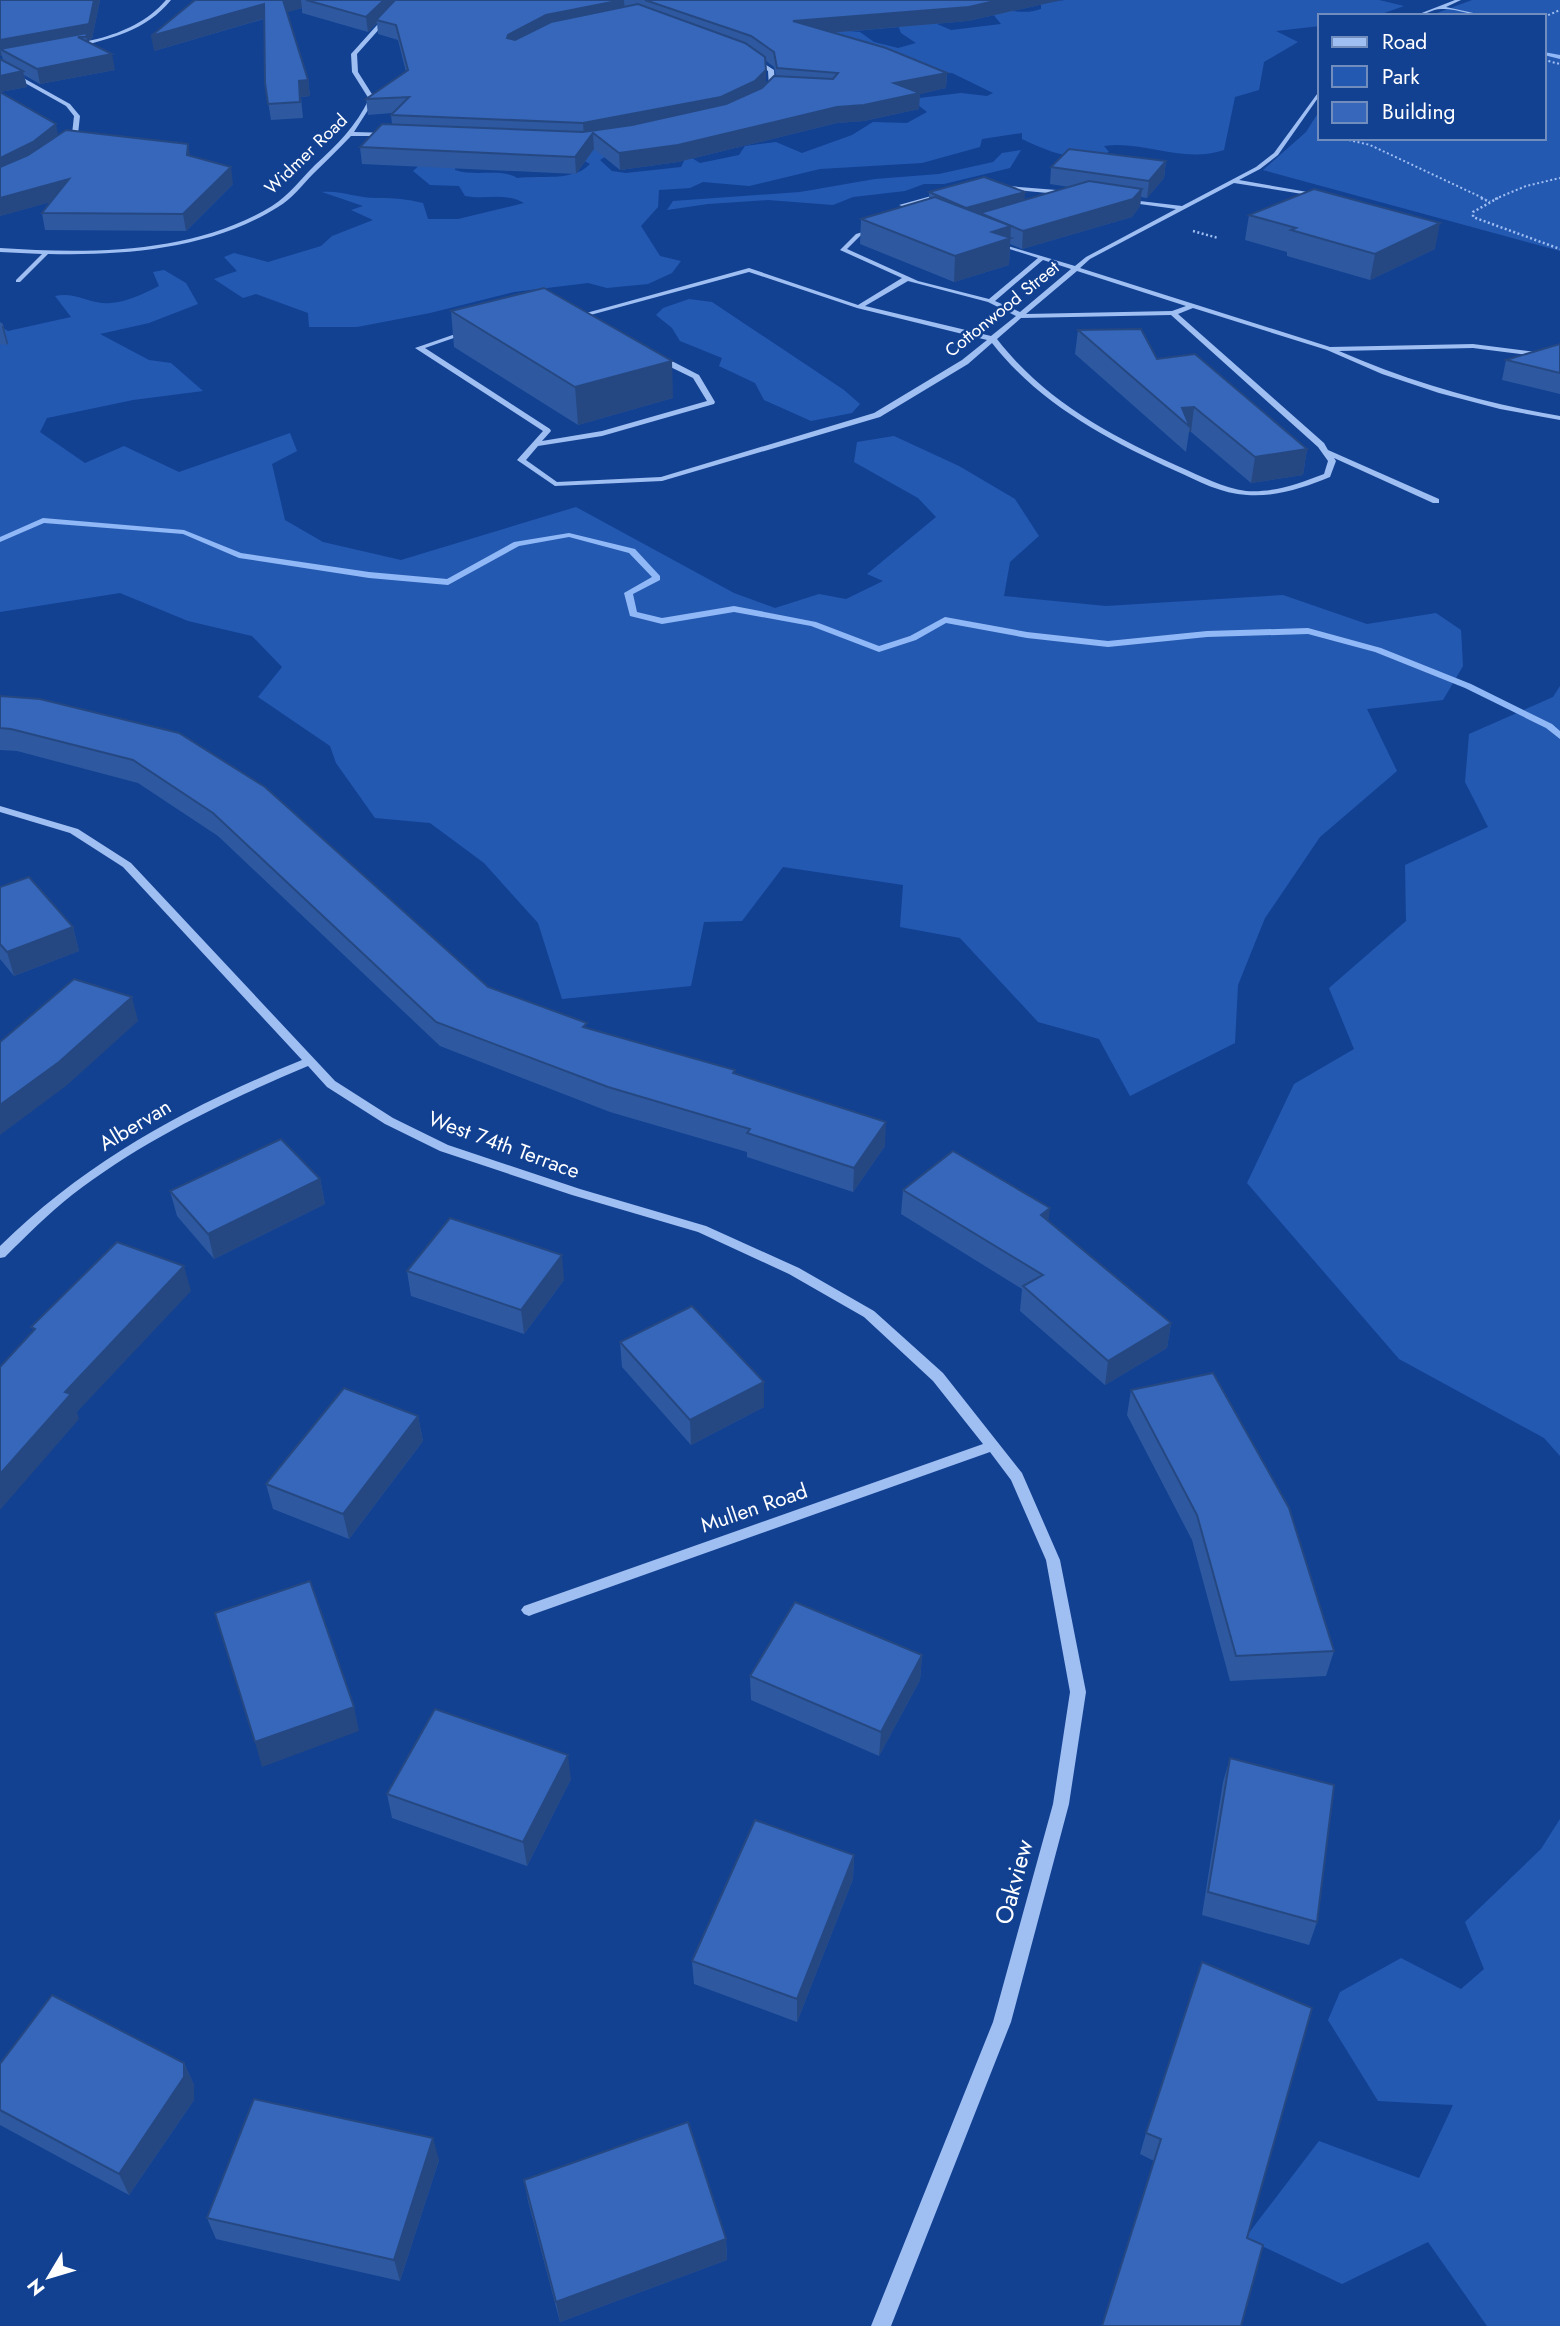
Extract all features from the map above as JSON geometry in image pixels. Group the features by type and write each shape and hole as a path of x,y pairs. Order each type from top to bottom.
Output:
{"street":[{"path":"68,47 129,31 152,19 169,0"},
{"name":"Widmer Road","path":"0,250 45,255 157,245 243,224 279,204 360,126 372,99 355,72 354,54 388,16 407,0"},
{"path":"1422,14 1459,0"},
{"path":"1441,7 1475,14"},
{"path":"748,55 771,70 772,87 759,100"},
{"path":"0,66 68,105 77,116 75,134 58,150"},
{"path":"772,87 784,88"},
{"name":"Cottonwood Street","path":"535,444 521,460 555,484 662,479 877,415 965,362 1088,258 1233,181 1276,154 1318,95"},
{"path":"351,134 393,136"},
{"path":"1233,181 1329,198"},
{"path":"984,188 1030,188 1076,197 1063,202"},
{"path":"917,219 929,215 902,205 953,191"},
{"path":"1115,199 1183,208"},
{"path":"881,228 858,235 843,250 908,278 990,301 1022,316 1173,313 1191,306"},
{"path":"988,239 1329,349 1385,374 1445,394 1560,418"},
{"path":"18,281 45,255"},
{"path":"990,301 1042,258"},
{"path":"581,316 749,270 859,306 993,340 1011,362 1070,414 1131,448 1211,484 1254,493 1273,493 1327,475 1332,461 1303,426 1173,313"},
{"path":"859,306 908,278"},
{"path":"573,312 593,322"},
{"path":"480,328 419,348 547,431 535,444"},
{"path":"1329,349 1473,346 1560,357"},
{"path":"535,444 566,442 618,430 711,402 696,377 650,353"},
{"path":"1325,452 1436,500"},
{"name":"West 74th Terrace","path":"0,809 75,831 127,865 331,1084 389,1121 444,1148 576,1192 702,1229 794,1271 869,1314 938,1377 992,1446"},
{"name":"Albervan","path":"0,1254 31,1221 91,1174 181,1120 248,1086 310,1061"},
{"name":"Mullen Road","path":"529,1610 992,1446"},
{"name":"Oakview","path":"881,2326 1002,2022 1061,1804 1077,1692 1053,1560 1017,1477 992,1446"}],"path":[{"path":"1349,140 1370,145 1490,202"},
{"path":"1560,178 1533,184 1473,212 1473,217 1560,249"}],"green space":[{"path":"1065,0 1379,0 1404,6 1382,14 1318,14 1318,26 1276,31 1298,42 1264,62 1259,90 1235,97 1224,150 1209,154 1119,145 1104,146 1109,152 1098,156 1076,157 1032,144 1022,139 1022,133 982,139 980,147 922,163 820,169 749,186 703,182 690,188 659,190 658,207 641,226 660,256 681,261 672,273 648,284 607,288 588,283 514,292 430,313 357,327 309,327 308,313 256,294 243,298 214,279 237,271 224,257 234,253 268,262 321,246 332,236 373,220 351,210 363,206 322,192 423,203 428,219 458,219 524,203 503,197 465,196 459,186 430,185 413,171 427,158 456,161 455,170 463,172 504,174 517,178 556,177 583,170 590,164 566,151 604,147 610,154 600,160 612,171 626,173 681,167 687,155 700,163 739,155 745,146 776,142 802,153 852,135 873,122 907,123 927,112 918,105 919,98 961,93 987,96 993,93 952,73 914,72 874,56 826,29 860,32 874,42 898,48 916,43 901,33 897,23 923,18 951,30 1001,24 992,13 1034,11 1041,9 1041,4"},
{"path":"1472,0 1560,0 1560,251 1263,170 1306,132 1318,113 1318,140 1546,140 1546,14 1434,14"},
{"path":"1021,150 1010,168 944,184 924,184 905,191 853,197 833,205 768,200 667,210 673,201 800,192 875,179 939,174 993,162 1002,153"},
{"path":"164,270 186,283 198,304 149,323 100,334 149,360 171,363 203,391 133,400 47,418 40,432 85,463 124,446 179,472 290,433 297,451 272,464 285,520 323,542 401,560 576,507 734,593 775,608 819,594 846,599 883,581 867,574 936,517 918,498 854,462 857,442 894,436 959,466 1015,499 1039,536 1010,562 1004,596 1106,606 1283,595 1367,624 1436,613 1461,630 1463,666 1443,700 1367,709 1397,771 1320,837 1265,918 1238,985 1235,1043 1130,1096 1099,1039 1038,1022 960,938 900,927 903,885 783,867 742,921 704,922 691,986 562,999 538,923 484,863 430,823 375,818 336,763 330,746 258,697 282,667 252,636 188,621 120,593 0,612 0,326 8,331 71,317 55,296 69,295 104,303 130,299 159,286 153,272"},
{"path":"689,299 712,302 844,390 860,404 852,413 811,421 764,400 755,383 719,366 722,358 680,341 672,328 656,315 663,308"},
{"path":"1560,686 1560,1456 1544,1438 1399,1359 1247,1183 1294,1084 1354,1049 1329,988 1406,921 1405,865 1488,827 1465,782 1469,734 1553,697"},
{"path":"1560,1819 1560,2326 1487,2326 1428,2242 1342,2284 1245,2238 1319,2141 1419,2178 1453,2105 1378,2101 1328,2020 1340,1992 1401,1958 1461,1989 1484,1969 1465,1922 1541,1849"}],"building":[{"path":"0,0 94,0 89,24 0,40"},
{"path":"195,0 283,0 308,80 299,81 300,102 268,104 265,83 264,4 151,36"},
{"path":"306,0 384,0 366,17"},
{"path":"395,0 622,0 546,15 507,38 515,40 551,22 638,4 745,43 765,57 766,70 755,81 721,97 583,123 391,115 409,97 366,99 408,70 396,25 376,20"},
{"path":"645,0 999,0 969,7 793,21 886,48 947,73 894,83 920,93 864,105 837,107 678,145 619,153 593,133 575,157 360,147 382,124 583,132 632,125 726,104 762,88 774,76 833,79 838,73 777,68 774,52 751,36"},
{"path":"87,33 86,37 78,37 112,54 37,69 0,49"},
{"path":"0,59 23,71 0,76"},
{"path":"0,92 56,124 33,142 0,158"},
{"path":"66,130 188,144 187,155 231,167 183,214 42,213 69,179 0,198 0,167 28,155"},
{"path":"1069,149 1166,161 1149,181 1051,167"},
{"path":"984,177 1025,192 966,208 929,192"},
{"path":"1089,181 1142,189 1133,199 1023,231 980,213"},
{"path":"1314,189 1440,223 1375,254 1249,215"},
{"path":"935,197 1011,226 992,232 1011,238 955,256 861,219"},
{"path":"544,288 672,361 575,387 451,311"},
{"path":"1141,329 1157,359 1195,354 1307,449 1255,457 1194,407 1182,408 1190,427 1078,330"},
{"path":"1560,344 1560,373 1506,360"},
{"path":"0,696 40,699 179,733 265,787 488,987 587,1023 583,1027 735,1070 733,1073 886,1122 854,1168 747,1133 750,1129 608,1087 436,1022 213,813 133,760 0,728"},
{"path":"29,877 73,927 7,952 0,944 0,887"},
{"path":"74,979 132,997 59,1062 0,1105 0,1042"},
{"path":"281,1139 320,1179 208,1234 170,1191"},
{"path":"953,1151 1050,1208 1041,1215 1171,1323 1108,1361 1023,1286 1043,1275 903,1190"},
{"path":"450,1218 562,1255 521,1310 407,1271"},
{"path":"117,1242 184,1266 65,1392 71,1394 0,1474 0,1367 35,1329 31,1327"},
{"path":"692,1306 764,1382 690,1420 620,1342"},
{"path":"1213,1373 1289,1508 1334,1651 1236,1656 1197,1515 1131,1390"},
{"path":"344,1388 418,1416 343,1514 266,1484"},
{"path":"310,1581 354,1707 255,1742 215,1613"},
{"path":"795,1602 922,1655 881,1732 750,1676"},
{"path":"435,1709 568,1755 523,1842 387,1794"},
{"path":"1230,1758 1334,1785 1317,1922 1208,1892"},
{"path":"755,1820 854,1855 797,1999 692,1961"},
{"path":"1202,1962 1312,2008 1247,2238 1263,2245 1241,2326 1102,2326 1161,2139 1146,2133"},
{"path":"52,1995 184,2063 184,2077 119,2174 0,2110 0,2064"},
{"path":"254,2099 433,2138 394,2260 207,2218"},
{"path":"688,2122 726,2239 556,2302 524,2180"}],"waterway":[{"path":"1546,54 1560,57"},
{"path":"0,540 43,520 184,532 239,555 369,575 448,582 517,544 569,535 632,551 657,578 628,593 633,614 662,621 734,609 813,624 879,649 913,638 945,620 1027,635 1108,644 1207,634 1308,631 1378,650 1468,686 1549,726 1560,736"}]}
